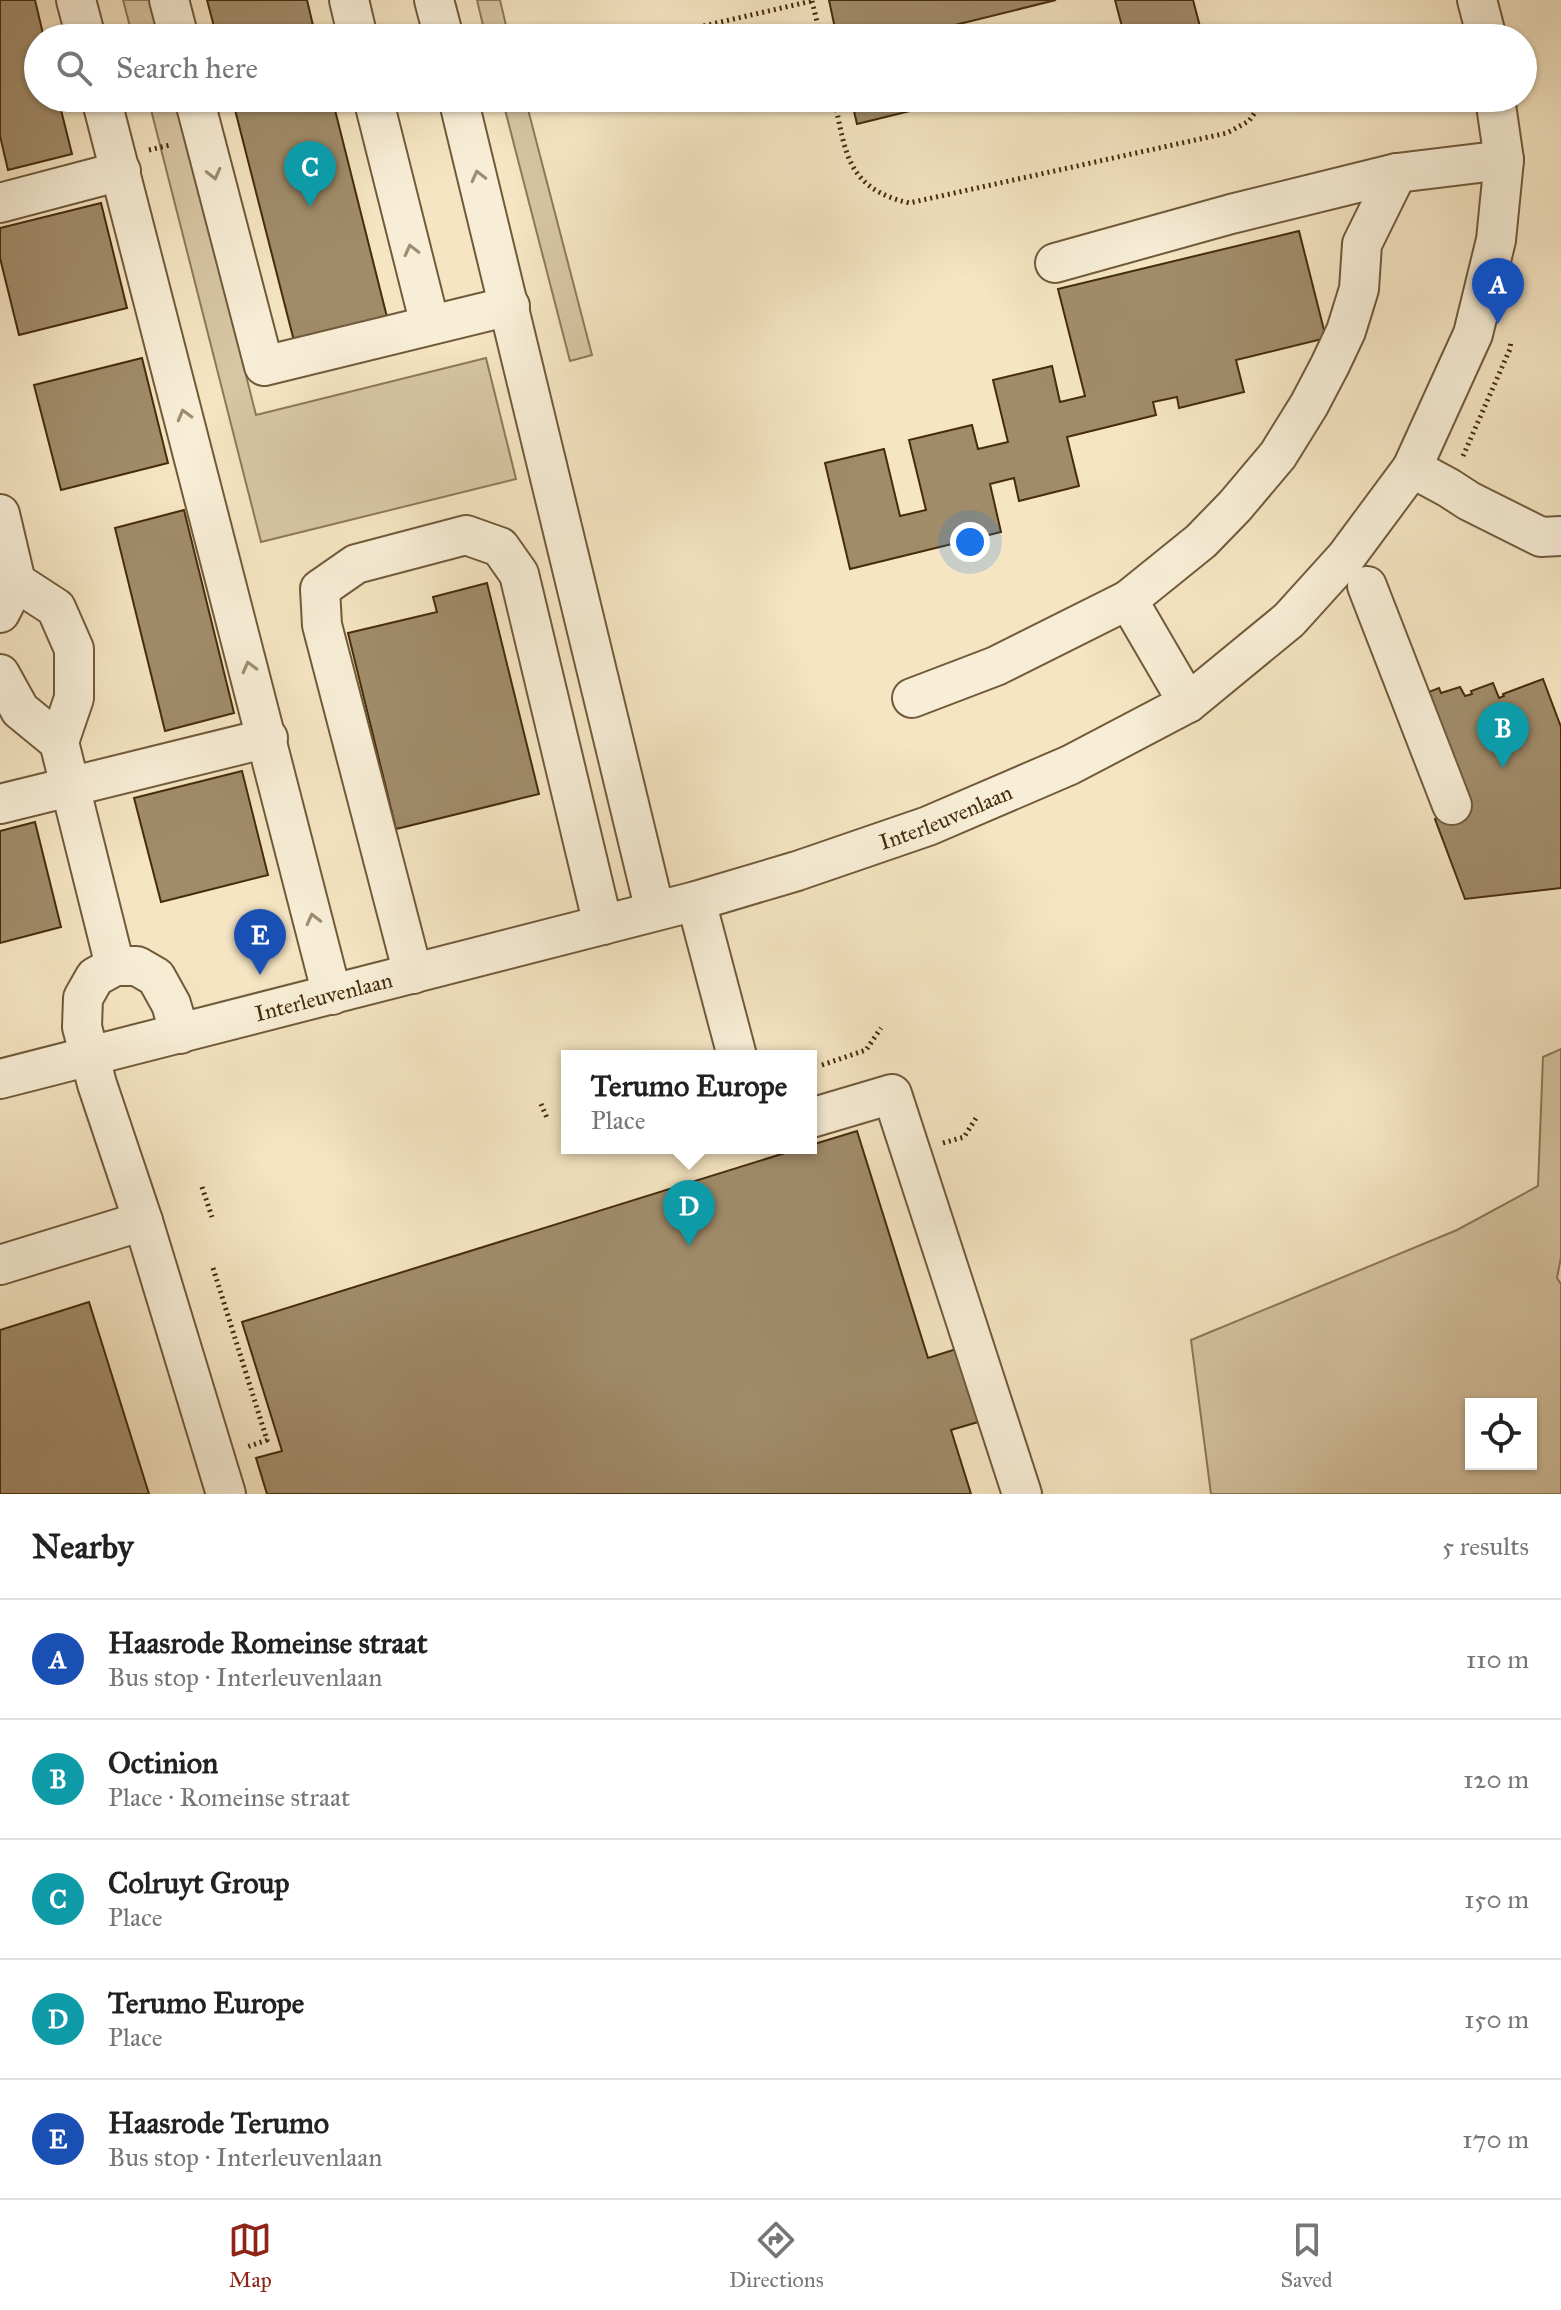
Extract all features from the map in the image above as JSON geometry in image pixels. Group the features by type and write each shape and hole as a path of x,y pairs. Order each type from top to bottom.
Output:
{"street":[{"path":"76,0 82,24"},
{"path":"169,0 175,24"},
{"path":"349,0 355,24"},
{"path":"434,0 440,24"},
{"path":"1477,0 1483,24"},
{"path":"105,112 332,995"},
{"path":"198,112 264,366 510,306"},
{"path":"377,112 430,325"},
{"path":"462,112 655,911"},
{"name":"Interleuvenlaan","path":"0,1079 696,901 797,871 928,826 1070,765 1188,703 1289,620 1346,557 1412,468 1473,334 1496,240 1508,112"},
{"path":"1055,263 1231,214 1397,173 1504,160"},
{"path":"0,203 119,165"},
{"path":"912,698 996,666 1128,600 1201,541 1235,506 1278,455 1309,405 1346,331 1359,289 1362,244 1397,173"},
{"path":"1412,468 1541,537 1561,536"},
{"path":"0,514 8,597 56,608 74,649 74,698 59,742 115,966"},
{"path":"413,974 322,625 320,589 356,564 466,535 500,547 519,574 603,925"},
{"path":"1367,586 1452,805"},
{"path":"1128,600 1188,703"},
{"path":"0,674 20,710 59,742"},
{"path":"0,804 268,738"},
{"path":"696,901 735,1050"},
{"path":"180,1034 171,1004 156,977 137,966 115,966 95,977 83,998 82,1027 97,1084 143,1221 226,1494"},
{"path":"817,1116 892,1094 1022,1494"},
{"path":"0,1265 143,1221"}],"path":[{"path":"710,24 812,0 818,24"},
{"path":"837,112 845,149 855,170 869,188 886,198 909,203 1227,133 1249,121 1255,112"},
{"path":"119,165 204,136"},
{"path":"1449,488 1510,349 1512,335"},
{"path":"822,1065 866,1050 881,1028"},
{"path":"541,1104 547,1118"},
{"path":"911,1152 964,1137 978,1115"},
{"path":"202,1187 212,1217"},
{"path":"213,1268 267,1440 243,1448"}],"shaded area":[{"path":"123,0 152,0 158,24 129,24"},
{"path":"477,0 500,0 506,24 483,24"},
{"path":"152,112 180,112 256,415 486,358 516,479 261,542"},
{"path":"506,112 529,112 592,355 570,361"},
{"path":"1561,1049 1561,1257 1557,1278 1561,1284 1561,1494 1211,1494 1191,1340 1457,1230 1538,1186 1543,1057"}],"building":[{"path":"0,0 35,0 41,24 24,24 24,112 62,112 72,154 8,170 0,136"},
{"path":"207,0 307,0 313,24 213,24"},
{"path":"829,0 1056,0 959,24 834,24"},
{"path":"1115,0 1193,0 1199,24 1121,24"},
{"path":"236,112 336,112 387,317 294,341"},
{"path":"854,112 906,112 857,124"},
{"path":"101,203 127,308 19,335 0,258 0,228"},
{"path":"1299,231 1326,338 1236,360 1244,392 1179,408 1177,397 1153,402 1156,415 1067,437 1079,486 1019,501 1014,478 990,484 1001,532 850,569 825,463 884,449 900,516 926,510 909,440 972,425 978,449 1008,442 993,380 1052,366 1060,402 1085,396 1058,289"},
{"path":"142,358 168,463 61,490 34,385"},
{"path":"184,510 234,713 165,731 115,528"},
{"path":"487,583 539,794 396,829 348,633 437,612 433,597"},
{"path":"1543,679 1561,727 1561,888 1465,899 1435,819 1461,810 1416,697 1439,688 1441,693 1460,687 1465,696 1493,683 1499,698"},
{"path":"242,771 268,875 161,902 134,798"},
{"path":"35,822 61,927 0,943 0,831"},
{"path":"857,1131 928,1358 972,1344 995,1417 951,1430 971,1494 267,1494 256,1458 282,1451 242,1322 782,1154 817,1154 817,1143"},
{"path":"89,1302 149,1494 0,1494 0,1330"}],"place":[{"name":"Colruyt Group","path":"310,207"},
{"name":"Haasrode Romeinse straat","path":"1498,324"},
{"name":"Octinion","path":"1503,768"},
{"name":"Haasrode Terumo","path":"260,975"},
{"name":"Terumo Europe","path":"689,1246"}]}
